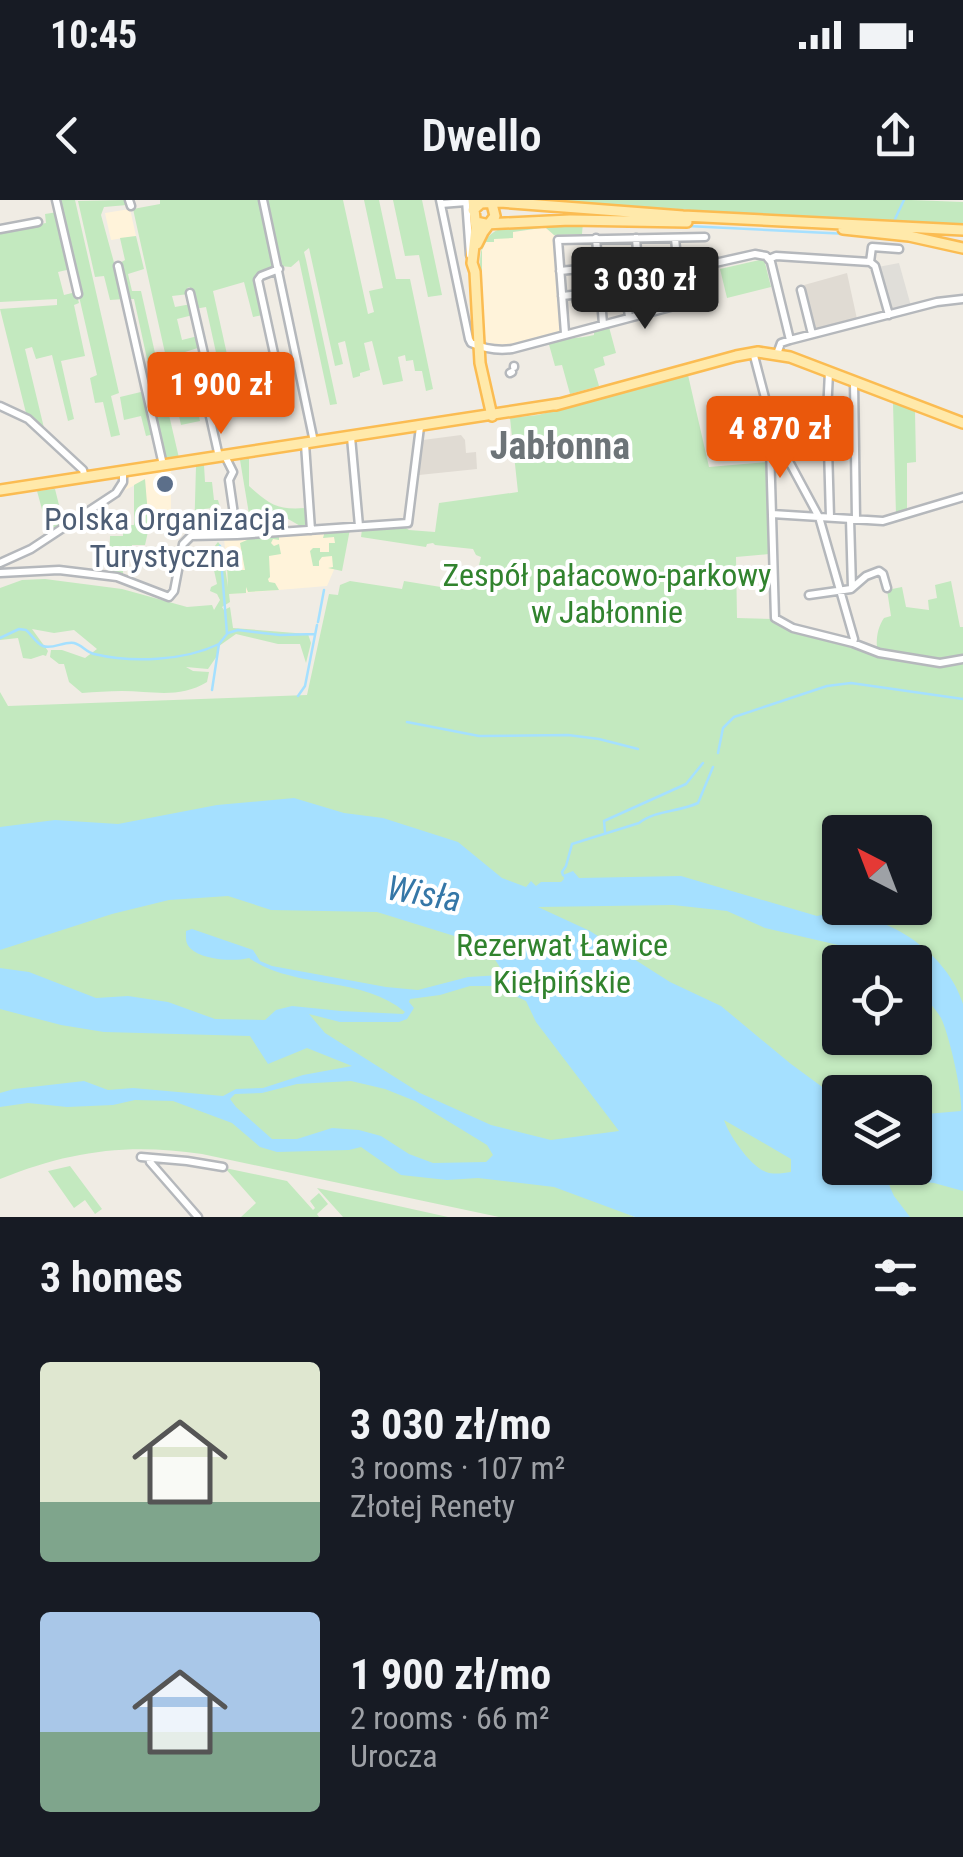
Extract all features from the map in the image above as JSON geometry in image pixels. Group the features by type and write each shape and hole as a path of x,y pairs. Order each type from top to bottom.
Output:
{"main road":[{"path":"473,266 478,241 496,215 492,201"},
{"path":"494,415 477,349 473,266 476,222 470,203 551,204 693,216 963,230"},
{"path":"476,222 644,221 839,229 910,236 963,248"},
{"path":"0,490 559,404 753,352 777,354 963,423"}],"street":[{"path":"56,200 78,294"},
{"path":"264,200 310,444 311,530"},
{"path":"473,266 470,203 441,202 477,349 501,351 674,306 708,283 715,263 758,254 769,259 776,256 873,265"},
{"path":"0,228 38,222"},
{"path":"596,238 603,324"},
{"path":"614,304 627,303 640,290 636,238"},
{"path":"676,238 680,302"},
{"path":"565,333 558,240 706,238"},
{"path":"889,314 873,265 872,247 899,249"},
{"path":"769,259 790,340"},
{"path":"118,266 163,466"},
{"path":"560,271 706,268"},
{"path":"278,269 258,280 278,372"},
{"path":"800,290 812,334"},
{"path":"562,296 601,292"},
{"path":"190,293 206,367 205,394 222,456 233,472 229,480 237,536"},
{"path":"777,354 782,343 790,340 944,300 963,299"},
{"path":"627,303 629,318"},
{"path":"753,352 770,427 775,618 793,628 879,653 940,663 963,658"},
{"path":"829,372 830,517"},
{"path":"852,588 854,381"},
{"path":"0,406 28,419 83,470 84,478"},
{"path":"0,573 59,570 118,577 169,596 174,594 182,544 192,536 408,523 420,426"},
{"path":"770,427 820,517 853,643"},
{"path":"351,437 359,526"},
{"path":"0,564 31,549 116,493 123,472"},
{"path":"772,514 888,520 963,497"},
{"path":"809,595 852,588 866,576 879,572 884,574 887,588"},
{"path":"198,1217 145,1158 224,1167"}],"shaded area":[{"path":"130,209 136,236 111,240 105,213"},
{"path":"546,228 554,235 561,332 513,344 489,345 484,327 481,250 486,242 513,232"},
{"path":"899,263 911,306 891,311 878,267"},
{"path":"847,273 857,319 814,331 797,287"},
{"path":"461,435 466,453 476,452 477,469 419,475 423,440"},
{"path":"171,470 171,532 147,526 145,480 121,492 127,476"},
{"path":"339,530 336,565 327,586 229,594 224,538 320,532 322,535"}],"green space":[{"path":"57,200 75,200 119,393 111,396 120,435 111,437 103,402 95,403 90,378 97,375"},
{"path":"128,200 127,205 104,207 101,215 124,299 110,300 104,276 95,277 78,201"},
{"path":"160,200 261,200 277,268 255,276 263,315 253,317 244,282 213,291 234,386 224,389 206,307 195,309 190,287 189,294 172,296 175,307 191,304 193,315 177,319 182,340 198,336 201,347 185,352 189,372 205,369 205,385 193,389 200,421 181,425 133,209 160,204"},
{"path":"265,200 343,200 368,314 374,312 369,291 383,288 364,200 379,200 396,279 410,279 433,389 426,391 422,371 415,371 413,360 406,361 405,355 398,357 403,381 383,385 372,341 364,343 370,370 353,378 345,341 338,343 343,364 335,366 309,248 304,252 337,404 330,405 299,260 291,267 279,266"},
{"path":"393,200 422,200 442,295 428,297 419,255 405,256"},
{"path":"535,200 963,202 963,227"},
{"path":"58,212 71,269 58,272 64,295 76,292 79,303 74,305 85,356 61,361 74,419 68,421 52,355 36,359 32,347 25,349 44,428 26,413 0,309 57,305 57,299 0,302 0,231 46,223 45,214"},
{"path":"583,222 582,234 554,235 541,228 513,232 513,238 486,242 482,250 482,286 480,261 481,253 483,245 503,224"},
{"path":"136,236 144,269 128,274 132,291 141,291 155,353 151,355 158,389 163,389 179,458 162,461 152,417 159,414 134,299 126,299 118,264 125,260 120,238"},
{"path":"764,259 771,287 727,298 720,269"},
{"path":"609,327 616,353 603,357 605,365 594,369 599,386 570,394 562,365 555,366 548,341 594,335 594,330"},
{"name":"Rezerwat Ławice Kiełpińskie","path":"688,375 709,467 767,462 769,554 736,557 737,618 773,619 871,651 877,648 882,621 891,616 887,590 902,587 906,607 929,610 928,600 937,598 935,585 951,581 963,627 963,1217 638,1217 623,1212 635,1217 499,1217 202,1154 149,1149 75,1156 0,1179 0,692 8,706 307,695 329,594 338,595 340,585 350,581 402,589 404,581 453,589 456,571 477,573 481,557 473,549 433,543 426,547 361,537 362,529 403,526 435,532 439,503 518,492 510,418 538,415"},
{"path":"145,391 154,434 146,436 141,416 124,420 120,397"},
{"path":"893,403 915,411 916,462 907,463 907,511 896,515"},
{"path":"249,459 249,486 275,505 305,508 307,526 276,512 249,514 240,460"},
{"path":"204,465 205,482 212,482 214,500 218,500 220,507 204,509 206,536 194,538 196,466"},
{"path":"145,479 149,527 145,545 132,545 131,551 123,551 123,575 109,573 110,536 123,536 123,525 134,525 134,485"},
{"path":"55,489 64,525 49,535 37,491"},
{"path":"350,529 342,571 328,568 333,567 332,556 322,557 319,566 313,566 310,551 320,548 320,552 329,552 329,543 335,543 334,537 323,538 325,531"},
{"path":"279,534 279,540 273,539 271,543 279,544 281,554 269,556 268,579 279,590 248,592 246,587 246,593 229,594 230,602 222,607 230,607 233,628 308,634 311,643 306,663 300,644 278,644 236,634 219,646 208,669 186,667 209,672 207,682 197,687 165,693 82,693 69,682 64,664 50,657 51,650 62,650 85,658 97,649 74,630 54,633 32,629 48,651 46,656 31,659 23,658 18,638 0,640 0,588 22,580 45,579 122,589 187,607 212,605 214,610 220,600 210,591 217,584 210,552 218,542 228,587 227,567 240,566 240,570 245,570 240,543 248,537"},
{"path":"70,1166 102,1209 95,1214 85,1200 74,1208 48,1171"},
{"path":"225,1168 287,1181 313,1210 310,1201 319,1193 328,1204 317,1214 319,1217 241,1217 256,1203"},
{"path":"317,1188 448,1217 343,1217"}],"water":[{"name":"Wisła","path":"294,798 344,813 383,818 458,842 502,878 526,887 531,881 536,886 541,882 561,882 563,875 573,871 579,878 681,876 822,916 822,925 886,925 905,934 920,945 838,945 765,928 727,911 673,905 538,907 590,931 670,982 721,1006 822,1087 822,1185 889,1185 910,1217 635,1217 554,1187 478,1178 447,1180 401,1175 361,1147 277,1152 260,1147 232,1123 173,1101 135,1100 67,1107 28,1103 0,1107 0,1093 14,1089 84,1081 108,1090 133,1088 223,1096 236,1089 263,1088 303,1075 352,1066 307,1048 268,1064 250,1036 104,1032 0,1009 0,968 29,972 96,998 128,996 168,1002 215,1019 265,1020 276,1010 292,1006 405,1012 369,992 287,975 249,958 226,960 202,955 188,946 186,931 192,929 253,950 260,961 272,966 386,987 418,990 503,972 492,955 464,939 377,912 271,910 228,896 169,900 0,950 0,827 55,820 118,824 217,805","holes":["470,986 493,986 526,1001 536,1022 619,1131 551,1140 491,1125 420,1093 325,1033 309,1014 340,1022 399,1022 407,1019 414,1008 410,999","351,1081 415,1101 487,1145 493,1155 486,1162 433,1163 409,1154 381,1136 332,1128 297,1139 272,1139 230,1099 235,1094 262,1093 297,1084","724,1120 791,1159 791,1172 760,1169 741,1149"]},
{"path":"932,956 954,984 963,1004 963,1191 934,1183 932,1114 961,1111 961,1103 948,1037 932,1007"}],"waterway":[{"path":"895,219 904,200"},
{"path":"687,226 848,234"},
{"path":"212,690 219,644 227,634 220,546"},
{"path":"318,622 324,590"},
{"path":"298,696 305,686 317,625"},
{"path":"0,638 19,629 26,630 47,647 74,643 94,654 125,659 174,657 219,644"},
{"path":"228,633 238,630 315,634"},
{"path":"718,753 723,728 734,717 827,686 851,683 963,699"},
{"path":"407,722 479,736 568,735 638,749"},
{"path":"605,832 604,821 686,784 703,763"},
{"path":"563,875 572,844 698,803 713,767"}],"place":[{"name":"Polska Organizacja Turystyczna","path":"165,484"}],"district":[{"name":"Jabłonna","path":"560,446"}],"park label":[{"name":"Zespół pałacowo-parkowy w Jabłonnie","path":"607,594"}]}
